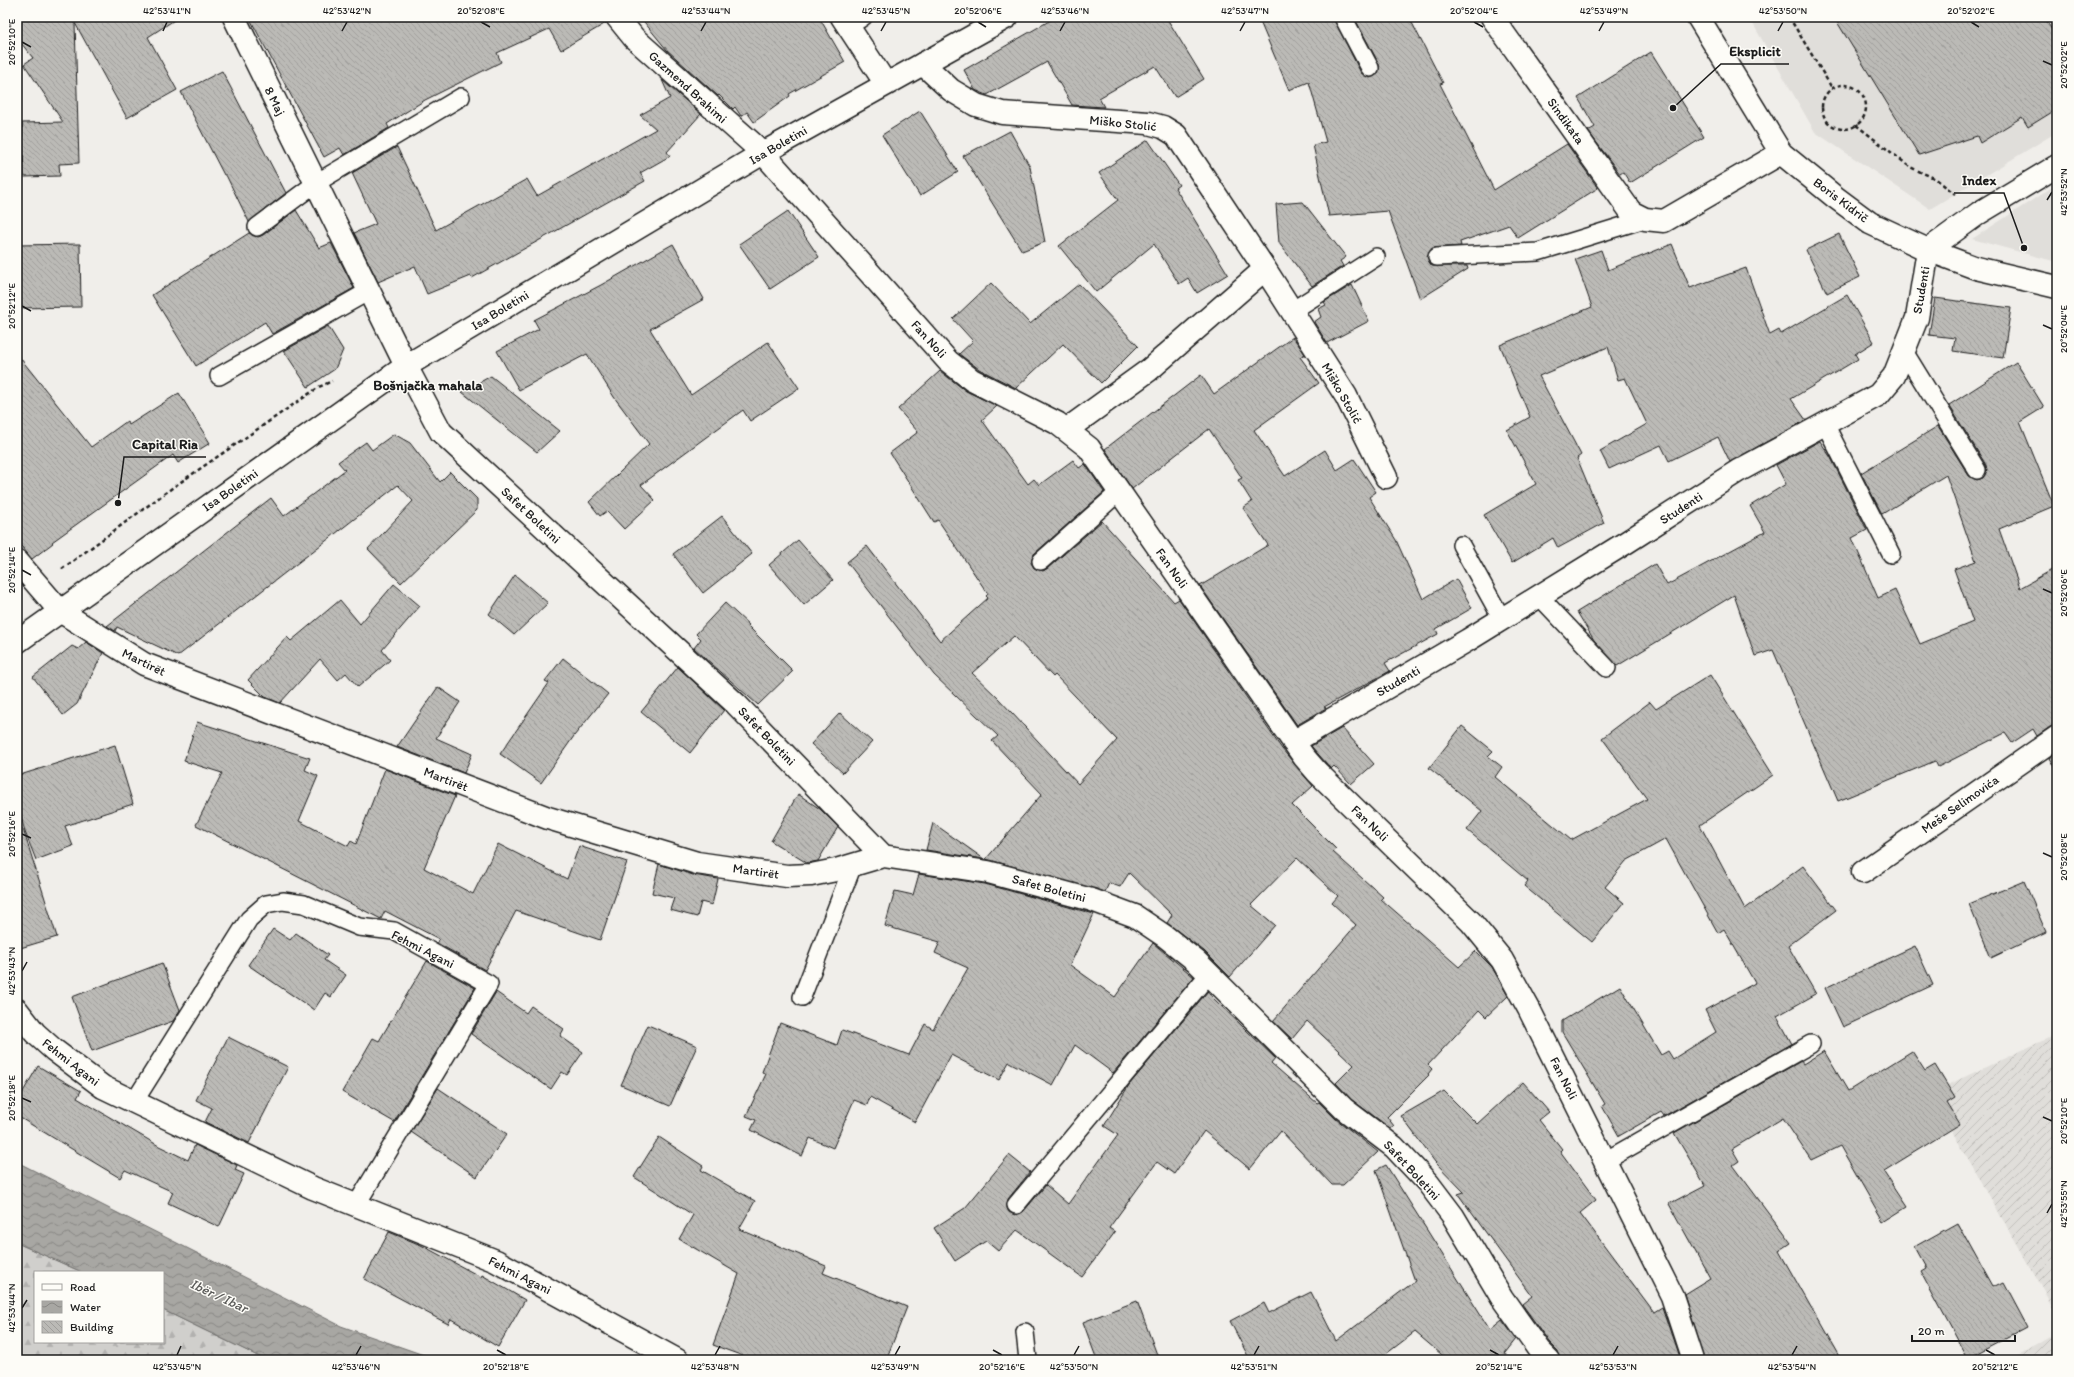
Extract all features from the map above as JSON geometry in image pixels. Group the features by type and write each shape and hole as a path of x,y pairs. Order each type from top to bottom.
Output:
{"street":[{"name":"Gazmend Brahimi","path":"617,17 634,38 763,153"},
{"name":"Isa Boletini","path":"17,642 406,366 763,153 1007,17"},
{"name":"Sindikata","path":"1492,17 1631,212 1644,219 1664,221 1781,153"},
{"name":"Boris Kidrič","path":"1698,17 1781,153 1835,197 1870,223 1928,250 1976,268 2057,287"},
{"name":"8 Maj","path":"236,18 406,366"},
{"path":"851,20 886,84"},
{"name":"Miško Stolić","path":"923,64 951,90 976,105 1002,113 1148,123 1163,127 1176,135 1265,269 1346,396 1386,477"},
{"name":"Fan Noli","path":"763,153 948,361 972,380 1057,423 1089,448 1293,742 1317,772 1471,922 1502,960 1529,1009 1672,1296 1693,1360"},
{"path":"1928,250 1979,213 2057,166"},
{"name":"Studenti","path":"1293,742 1502,619 1738,471 1878,395 1894,376 1905,353 1917,318 1928,250"},
{"path":"1066,430 1149,370 1265,269"},
{"name":"Safet Boletini","path":"406,366 441,432 736,704 883,856 988,872 1092,900 1136,916 1166,937 1209,974 1344,1109 1394,1147 1428,1183 1453,1216 1538,1357"},
{"name":"Martirët","path":"17,561 60,611 144,664 548,818 697,863 787,876 811,875 883,856"},
{"name":"Meše Selimovića","path":"1862,872 2057,737"},
{"name":"Fehmi Agani","path":"17,1010 35,1033 78,1070 103,1087 355,1207 496,1262 677,1360"}],"lane":[{"path":"1343,17 1370,68"},
{"path":"257,227 316,183 462,97"},
{"name":"Sindikata","path":"1437,257 1538,252 1644,219"},
{"path":"1292,311 1376,257"},
{"path":"219,376 369,291"},
{"path":"1905,353 1977,470"},
{"path":"1825,424 1891,554"},
{"path":"1042,561 1119,492"},
{"path":"1462,545 1502,619"},
{"path":"1539,596 1607,668"},
{"path":"802,997 853,865"},
{"name":"Fehmi Agani","path":"134,1102 249,919 266,904 283,902 304,904 359,927 394,931 489,984 355,1207"},
{"path":"1016,1205 1209,974"},
{"path":"1605,1161 1811,1044"},
{"path":"1025,1332 1028,1360"}],"path":[{"path":"1789,17 1832,88"},
{"path":"1843,85 1850,86 1862,93 1865,100 1865,114 1856,125 1843,128 1830,123 1825,117 1823,102 1825,96 1832,88 1843,85"},
{"path":"1856,125 1910,167 1936,179 1979,213"}],"shaded area":[{"path":"1749,17 2057,17 2057,132 1930,209 1815,132"},
{"path":"2057,184 2057,262 1972,239"},
{"path":"2057,1034 2057,1313 1930,1093"},
{"path":"2057,1333 2057,1360 2012,1360"}],"green space":[{"path":"17,1243 80,1271 34,1271 34,1343 164,1343 164,1310 266,1360 17,1360"}],"water":[{"name":"Ibër / Ibar","path":"17,1162 341,1326 438,1360 266,1360 164,1310 164,1271 80,1271 17,1243"}],"building":[{"path":"17,17 179,17 148,37 177,90 127,118 75,23 79,163 59,164 60,176 24,177 22,123 63,122 24,64 33,58 17,38"},
{"path":"249,17 605,17 606,23 561,50 549,29 497,53 501,62 425,100 387,124 389,128 344,155 340,148 324,157"},
{"path":"640,17 819,17 845,62 789,94 790,96 754,122 747,112 741,116 735,107 733,109 667,50"},
{"path":"1056,17 1166,17 1204,79 1175,97 1155,66 1099,98 1104,107 1072,105 1047,62 987,95 975,90 964,70"},
{"path":"1258,17 1333,17 1361,73 1370,78 1378,74 1379,64 1354,17 1409,17 1443,83 1440,84 1494,190 1567,144 1598,188 1518,238 1509,225 1460,242 1461,246 1432,248 1427,257 1432,266 1467,266 1468,269 1420,299 1388,211 1329,216 1313,145 1326,142 1309,82 1289,90"},
{"path":"1834,17 2044,17 2057,38 2057,109 2028,127 2022,117 1980,143 1977,136 1919,155"},
{"path":"1651,52 1704,137 1630,183 1623,172 1620,174 1588,131 1595,127 1578,98"},
{"path":"222,71 286,193 249,222 226,175 224,175 181,92"},
{"path":"662,80 701,114 667,152 670,156 640,173 645,181 472,278 471,276 427,294 415,266 378,282 354,233 376,224 352,173 397,147 436,230 527,179 537,196 656,129 640,115 670,98"},
{"path":"920,111 958,172 920,196 882,135"},
{"path":"1010,131 1030,167 1045,242 1022,251 963,156"},
{"path":"1148,140 1179,185 1175,188 1228,274 1197,293 1188,278 1179,284 1154,244 1096,292 1059,246 1118,200 1099,173"},
{"path":"1303,202 1346,257 1340,261 1343,266 1312,286 1279,243 1276,204"},
{"path":"296,210 319,248 331,243 354,288 272,334 265,322 196,366 152,295 249,233 258,237 263,235"},
{"path":"788,211 819,257 770,289 739,244"},
{"path":"1839,234 1860,277 1827,293 1806,250"},
{"path":"80,244 81,307 17,308 17,245"},
{"path":"673,244 704,299 650,329 691,395 768,342 799,388 750,421 743,410 641,485 655,500 624,529 607,511 600,516 589,502 649,444 614,397 587,354 519,390 497,351 539,329 534,320 601,285"},
{"path":"1672,244 1690,288 1746,268 1770,335 1779,330 1781,334 1847,295 1874,342 1855,354 1858,359 1791,399 1806,420 1730,462 1718,437 1669,461 1661,445 1609,469 1600,451 1647,424 1625,378 1618,380 1608,347 1539,376 1581,455 1577,458 1604,523 1558,548 1553,538 1512,563 1484,515 1536,484 1507,430 1530,417 1500,345 1592,307 1575,259 1601,250 1608,270"},
{"path":"991,283 1030,324 1079,284 1138,346 1101,383 1063,344 1016,388 979,369 959,354 973,341 953,319"},
{"path":"1352,285 1369,321 1327,343 1314,322 1321,317 1318,309 1326,305 1324,302"},
{"path":"1935,298 2011,308 2003,358 1953,351 1955,338 1929,335"},
{"path":"328,326 343,350 335,369 308,387 284,351"},
{"path":"1293,337 1305,354 1300,357 1319,383 1254,430 1285,476 1325,450 1337,470 1354,459 1376,492 1369,497 1396,540 1423,599 1456,579 1472,608 1436,629 1438,634 1385,663 1390,671 1324,707 1326,708 1297,725 1200,586 1268,545 1243,508 1252,502 1238,480 1242,478 1209,429 1132,489 1105,449 1201,375 1214,394"},
{"path":"17,354 91,447 127,421 129,425 179,393 210,443 178,463 173,455 52,542 53,543 32,559 17,541"},
{"path":"2016,362 2044,407 2020,422 2054,506 1999,529 2020,588 2057,567 2057,725 2050,727 2037,736 2033,729 2012,743 2005,733 1938,767 1935,761 1838,801 1773,650 1755,656 1734,595 1617,666 1594,640 1577,612 1655,564 1667,585 1765,532 1750,506 1786,484 1776,465 1820,441 1831,458 1867,530 1852,538 1878,598 1895,590 1920,644 1973,622 1954,569 1976,561 1946,475 1882,514 1861,473 1938,426 1969,476 1977,480 1983,478 1987,470 1986,465 1949,405"},
{"path":"940,371 966,391 997,406 982,420 1028,484 1034,479 1039,485 1073,460 1079,468 1085,464 1104,492 1034,554 1031,563 1034,568 1043,571 1048,568 1102,521 1174,602 1179,599 1282,749 1313,786 1292,805 1336,849 1333,852 1383,897 1381,899 1459,967 1476,951 1492,967 1508,996 1486,1017 1479,1010 1428,1065 1432,1069 1428,1074 1429,1075 1387,1117 1394,1126 1390,1128 1352,1100 1336,1083 1354,1065 1307,1021 1292,1039 1273,1021 1356,925 1332,903 1338,896 1297,858 1251,905 1275,925 1230,977 1204,951 1167,923 1172,915 1129,873 1120,887 1109,883 1105,892 986,859 1042,794 992,741 998,736 934,675 847,562 867,546 940,641 988,598 986,596 988,594 938,520 934,522 890,453 918,432 898,409","holes":["1014,636 1053,677 1055,675 1117,740 1078,784 998,698 972,673"]},
{"path":"491,376 560,431 537,452 462,392"},
{"path":"394,434 410,443 440,482 450,472 477,499 477,510 401,583 368,549 413,501 398,485 178,656 117,627 115,631 107,626 271,498 284,516 345,470 338,462 366,442 372,450"},
{"path":"722,516 752,554 703,593 673,554"},
{"path":"798,540 833,580 804,605 769,565"},
{"path":"515,575 548,603 514,635 489,614"},
{"path":"394,584 420,606 382,650 390,660 358,687 346,673 338,680 320,659 280,703 265,697 248,680 287,637 291,641 340,600 360,624"},
{"path":"725,603 749,625 748,626 793,671 758,705 694,648 701,639 696,634"},
{"path":"86,642 103,653 77,704 63,715 33,677 72,646 78,649"},
{"path":"563,658 608,694 574,736 541,783 500,754 549,683 545,681"},
{"path":"678,667 724,710 690,753 641,712"},
{"path":"1710,675 1773,775 1700,825 1745,909 1803,866 1836,910 1788,946 1816,994 1777,1016 1792,1044 1664,1116 1661,1112 1619,1136 1602,1106 1605,1104 1562,1032 1562,1021 1620,986 1661,1055 1668,1051 1673,1059 1716,1032 1705,1010 1755,983 1724,929 1718,933 1666,839 1626,861 1605,887 1624,903 1592,942 1524,886 1528,881 1467,830 1482,811 1429,768 1462,726 1493,751 1488,756 1502,767 1495,777 1571,840 1647,799 1602,738 1650,702 1656,709"},
{"path":"438,687 460,702 436,738 472,754 464,773 397,747"},
{"path":"840,713 872,742 843,773 811,744"},
{"path":"197,722 310,758 305,770 318,776 299,821 348,846 351,841 356,844 385,769 455,796 424,868 473,894 498,844 567,879 579,846 627,862 600,940 516,911 485,970 437,943 439,939 385,911 381,919 196,825 222,773 184,761"},
{"path":"1342,728 1374,764 1351,784 1334,766 1331,769 1311,746"},
{"path":"115,745 133,804 65,826 73,846 36,860 25,832 17,801 17,776"},
{"path":"2057,752 2057,772 2049,758"},
{"path":"798,794 820,809 838,827 818,861 807,863 771,841"},
{"path":"933,823 984,859 926,850"},
{"path":"23,829 57,937 17,949 17,830"},
{"path":"659,864 693,875 718,879 712,905 701,902 697,917 670,910 674,898 652,893"},
{"path":"919,874 985,884 1094,914 1070,965 1115,997 1153,943 1194,977 1113,1073 1075,1045 1053,1085 1009,1062 999,1080 951,1055 915,1122 870,1097 867,1105 854,1100 833,1148 810,1138 802,1156 751,1130 756,1120 746,1116 766,1074 762,1072 780,1023 837,1045 842,1030 909,1055 925,1024 933,1029 968,968 935,953 940,942 885,926 895,891 913,895"},
{"path":"2024,881 2046,932 1991,958 1969,904"},
{"path":"273,929 290,940 296,933 328,955 324,960 346,975 331,997 325,993 314,1010 248,965"},
{"path":"1915,946 1933,985 1843,1027 1825,988"},
{"path":"427,961 475,988 394,1122 342,1092 373,1038 379,1041"},
{"path":"162,963 180,1010 173,1021 92,1051 72,997"},
{"path":"1208,991 1212,997 1275,1058 1271,1063 1317,1103 1319,1102 1336,1119 1378,1152 1343,1185 1332,1185 1281,1131 1250,1169 1204,1131 1174,1174 1157,1162 1109,1228 1115,1232 1082,1277 1017,1230 998,1251 986,1241 955,1261 934,1228 965,1208 1009,1155 1030,1172 1008,1199 1007,1208 1009,1212 1015,1215 1023,1212 1046,1185 1068,1204 1118,1135 1104,1126 1129,1085"},
{"path":"496,992 526,1013 531,1006 564,1029 560,1036 583,1052 567,1075 562,1072 551,1089 471,1034"},
{"path":"648,1025 697,1046 670,1106 621,1085"},
{"path":"228,1037 288,1067 249,1143 205,1122 212,1108 196,1100"},
{"path":"1824,1051 1848,1091 1912,1051 1925,1071 1935,1065 1955,1098 1947,1103 1960,1124 1884,1171 1907,1206 1883,1221 1840,1146 1811,1160 1783,1118 1732,1149 1739,1161 1733,1165 1791,1243 1779,1251 1841,1360 1705,1360 1684,1294 1710,1278 1669,1204 1705,1185 1674,1133 1801,1061 1803,1064"},
{"path":"38,1066 81,1091 77,1098 159,1146 188,1160 195,1145 237,1165 235,1170 244,1174 219,1227 168,1203 173,1192 125,1170 120,1178 17,1116 17,1102"},
{"path":"1523,1082 1549,1112 1539,1120 1562,1149 1560,1151 1596,1200 1580,1213 1654,1312 1662,1307 1680,1360 1561,1360 1558,1351 1549,1342 1522,1304 1532,1296 1458,1194 1464,1192 1435,1162 1401,1116 1444,1091 1477,1124"},
{"path":"438,1088 507,1134 477,1177 411,1132"},
{"path":"659,1137 703,1166 701,1170 755,1201 739,1229 826,1266 823,1273 907,1307 886,1360 754,1360 713,1345 739,1274 679,1239 693,1215 634,1177"},
{"path":"1386,1165 1490,1330 1502,1320 1516,1339 1505,1353 1509,1360 1448,1360 1415,1332 1378,1360 1250,1360 1230,1321 1264,1303 1269,1313 1311,1292 1336,1341 1415,1281 1376,1170"},
{"path":"1957,1223 1993,1288 2003,1283 2027,1328 1968,1359 1920,1270 1925,1267 1914,1247"},
{"path":"389,1232 421,1245 481,1277 482,1275 525,1300 498,1347 451,1319 448,1324 364,1279"},
{"path":"1137,1301 1159,1360 1097,1360 1083,1322"}],"place":[{"name":"Eksplicit","path":"1673,108"},
{"name":"Index","path":"2024,248"},
{"name":"Capital Ria","path":"118,503"}],"district":[{"name":"Bošnjačka mahala","path":"428,385"}]}
